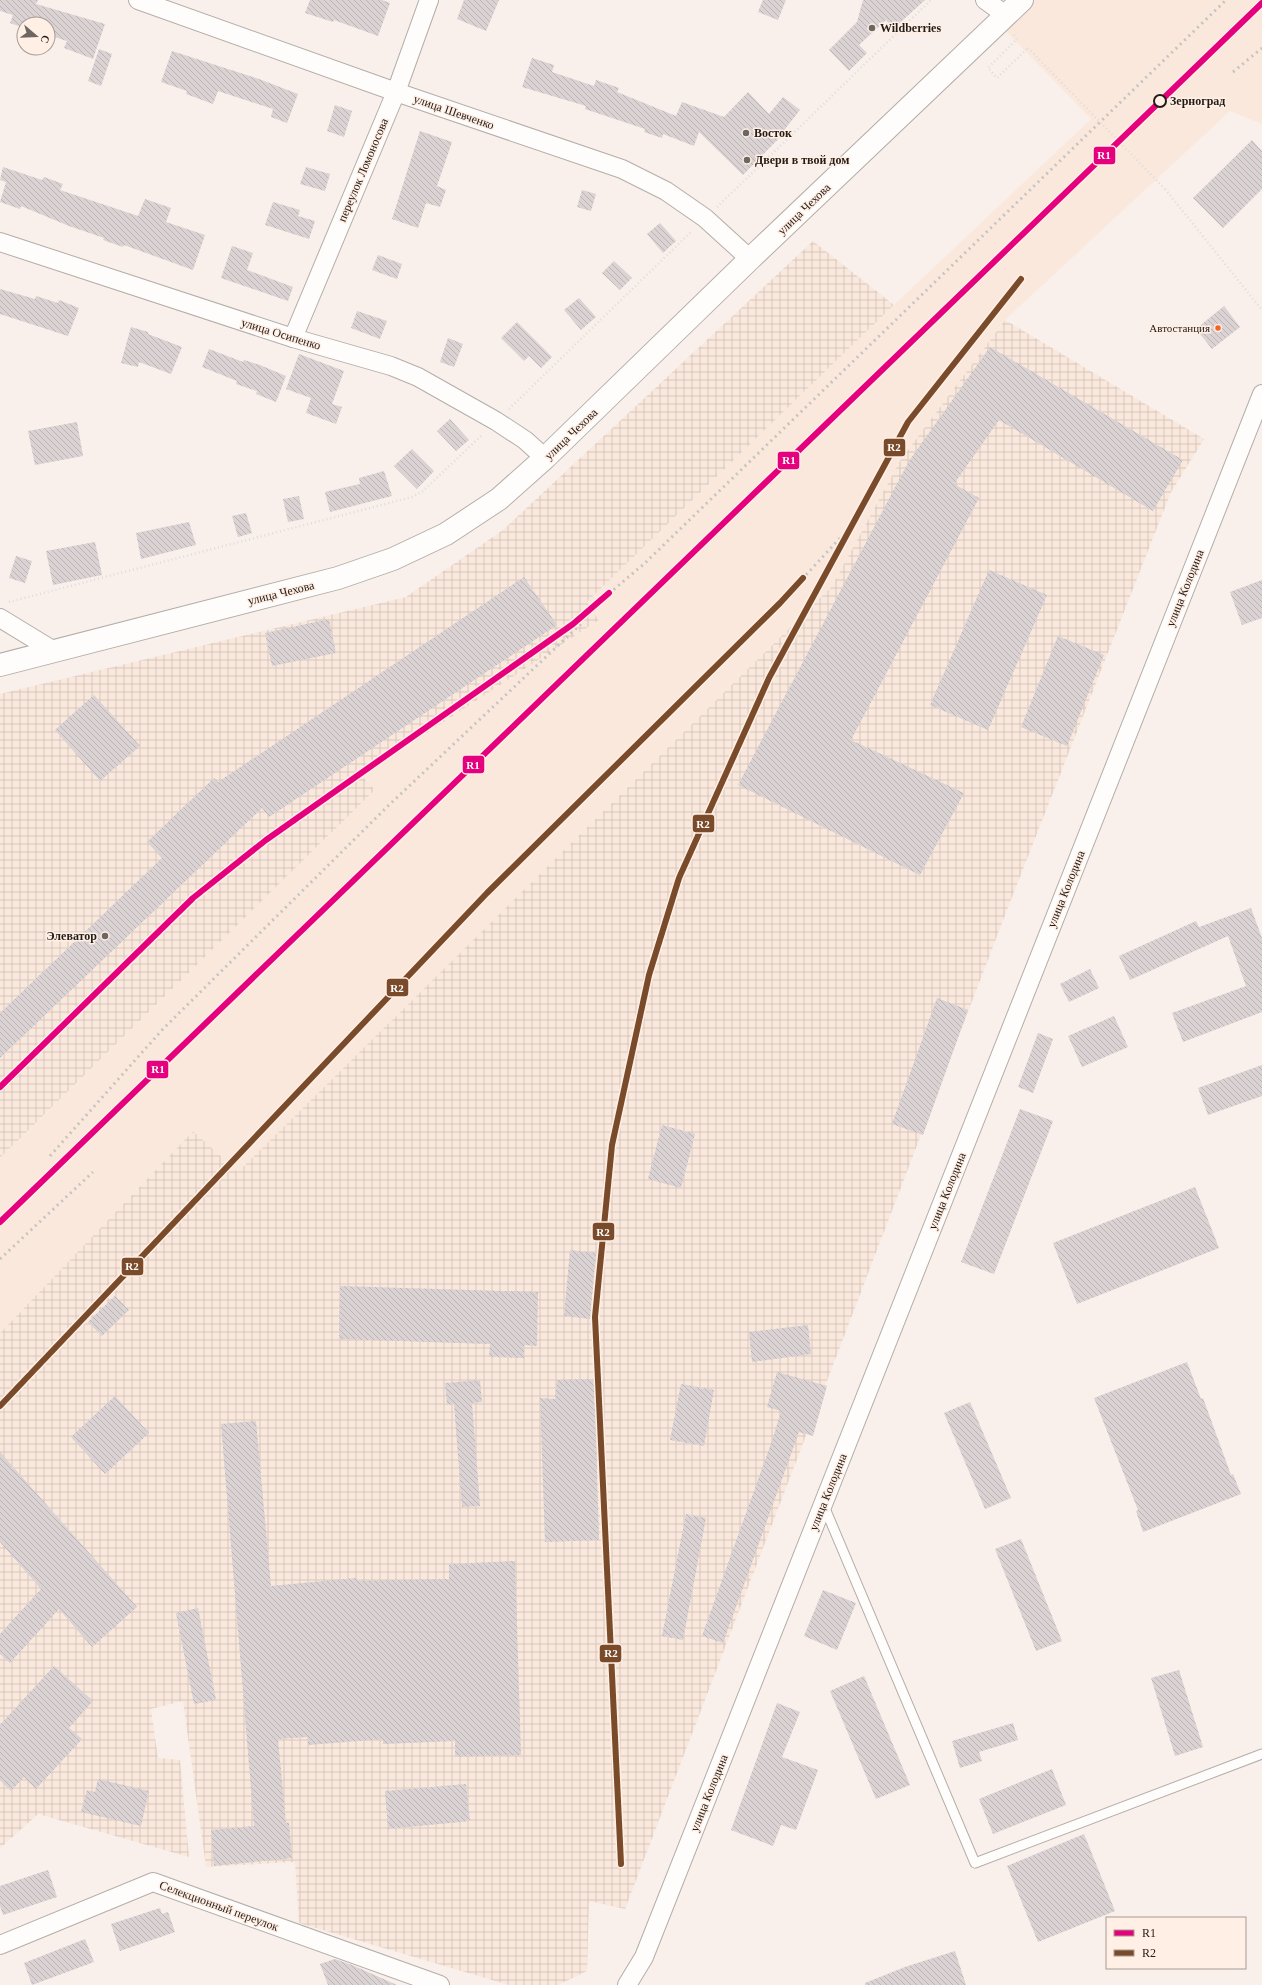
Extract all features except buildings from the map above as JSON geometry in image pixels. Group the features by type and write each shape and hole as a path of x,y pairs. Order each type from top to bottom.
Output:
{"main road":[{"name":"улица Чехова","path":"0,665 338,578 393,559 446,534 460,525 499,499 545,458 1022,0"}],"street":[{"name":"улица Шевченко","path":"138,0 396,92 622,169 666,191 705,218 750,260"},
{"name":"переулок Ломоносова","path":"293,338 396,92 429,0"},
{"path":"985,0 1007,16"},
{"name":"улица Осипенко","path":"0,242 293,338 391,366 418,377 496,421 524,440 545,458"},
{"name":"улица Колодина","path":"627,1985 644,1957 1262,394"},
{"path":"4,610 54,651"},
{"name":"Селекционный переулок","path":"0,1945 153,1882 440,1985"}],"lane":[{"path":"823,1504 975,1863 1262,1754"}],"path":[{"path":"4,610 412,497 423,491 931,0"},
{"path":"1017,38 988,68 997,78 1028,48 1165,189 1262,310"}],"shaded area":[{"path":"1035,0 1262,0 1262,124 1230,111 1005,320 901,459 832,586 238,1172 193,1131 0,1333 0,1158 375,790 362,776 599,620 587,602 894,305 1091,119 1004,29"},
{"path":"813,241 894,305 587,602 599,620 362,776 375,790 0,1158 0,694 406,597 503,530"},
{"path":"1005,320 1204,439 1171,492 1007,910 625,1909 589,1901 587,1971 558,1985 509,1985 299,1923 295,1862 206,1867 183,1701 151,1709 158,1758 180,1760 189,1857 38,1814 0,1848 0,1333 193,1131 238,1171 832,586 901,459"}],"railway":[{"path":"0,1087 193,898 266,840 573,624 645,563 1226,0"},
{"path":"43,1180 1262,3"},
{"path":"1233,72 1262,48"},
{"path":"621,1864 595,1317 612,1145 649,975 679,878 769,678 908,422 1021,279"},
{"path":"0,1406 487,893 780,603 841,537"},
{"path":"50,1156 162,1030 388,806 583,622"},
{"path":"0,1259 93,1172"}],"transit line":[{"name":"R1","path":"0,1222 1262,3"},
{"name":"R2","path":"621,1864 595,1317 612,1145 649,975 679,878 769,678 908,422 1021,279"},
{"name":"R2","path":"0,1406 487,893 780,603 803,578"},
{"name":"R1","path":"0,1087 193,898 266,840 573,624 609,593"}],"place":[{"name":"Wildberries","path":"872,28"},
{"name":"Зерноград","path":"1160,101"},
{"name":"Восток","path":"746,133"},
{"name":"Двери в твой дом","path":"747,160"},
{"name":"Автостанция","path":"1218,328"},
{"name":"Элеватор","path":"105,936"}]}
